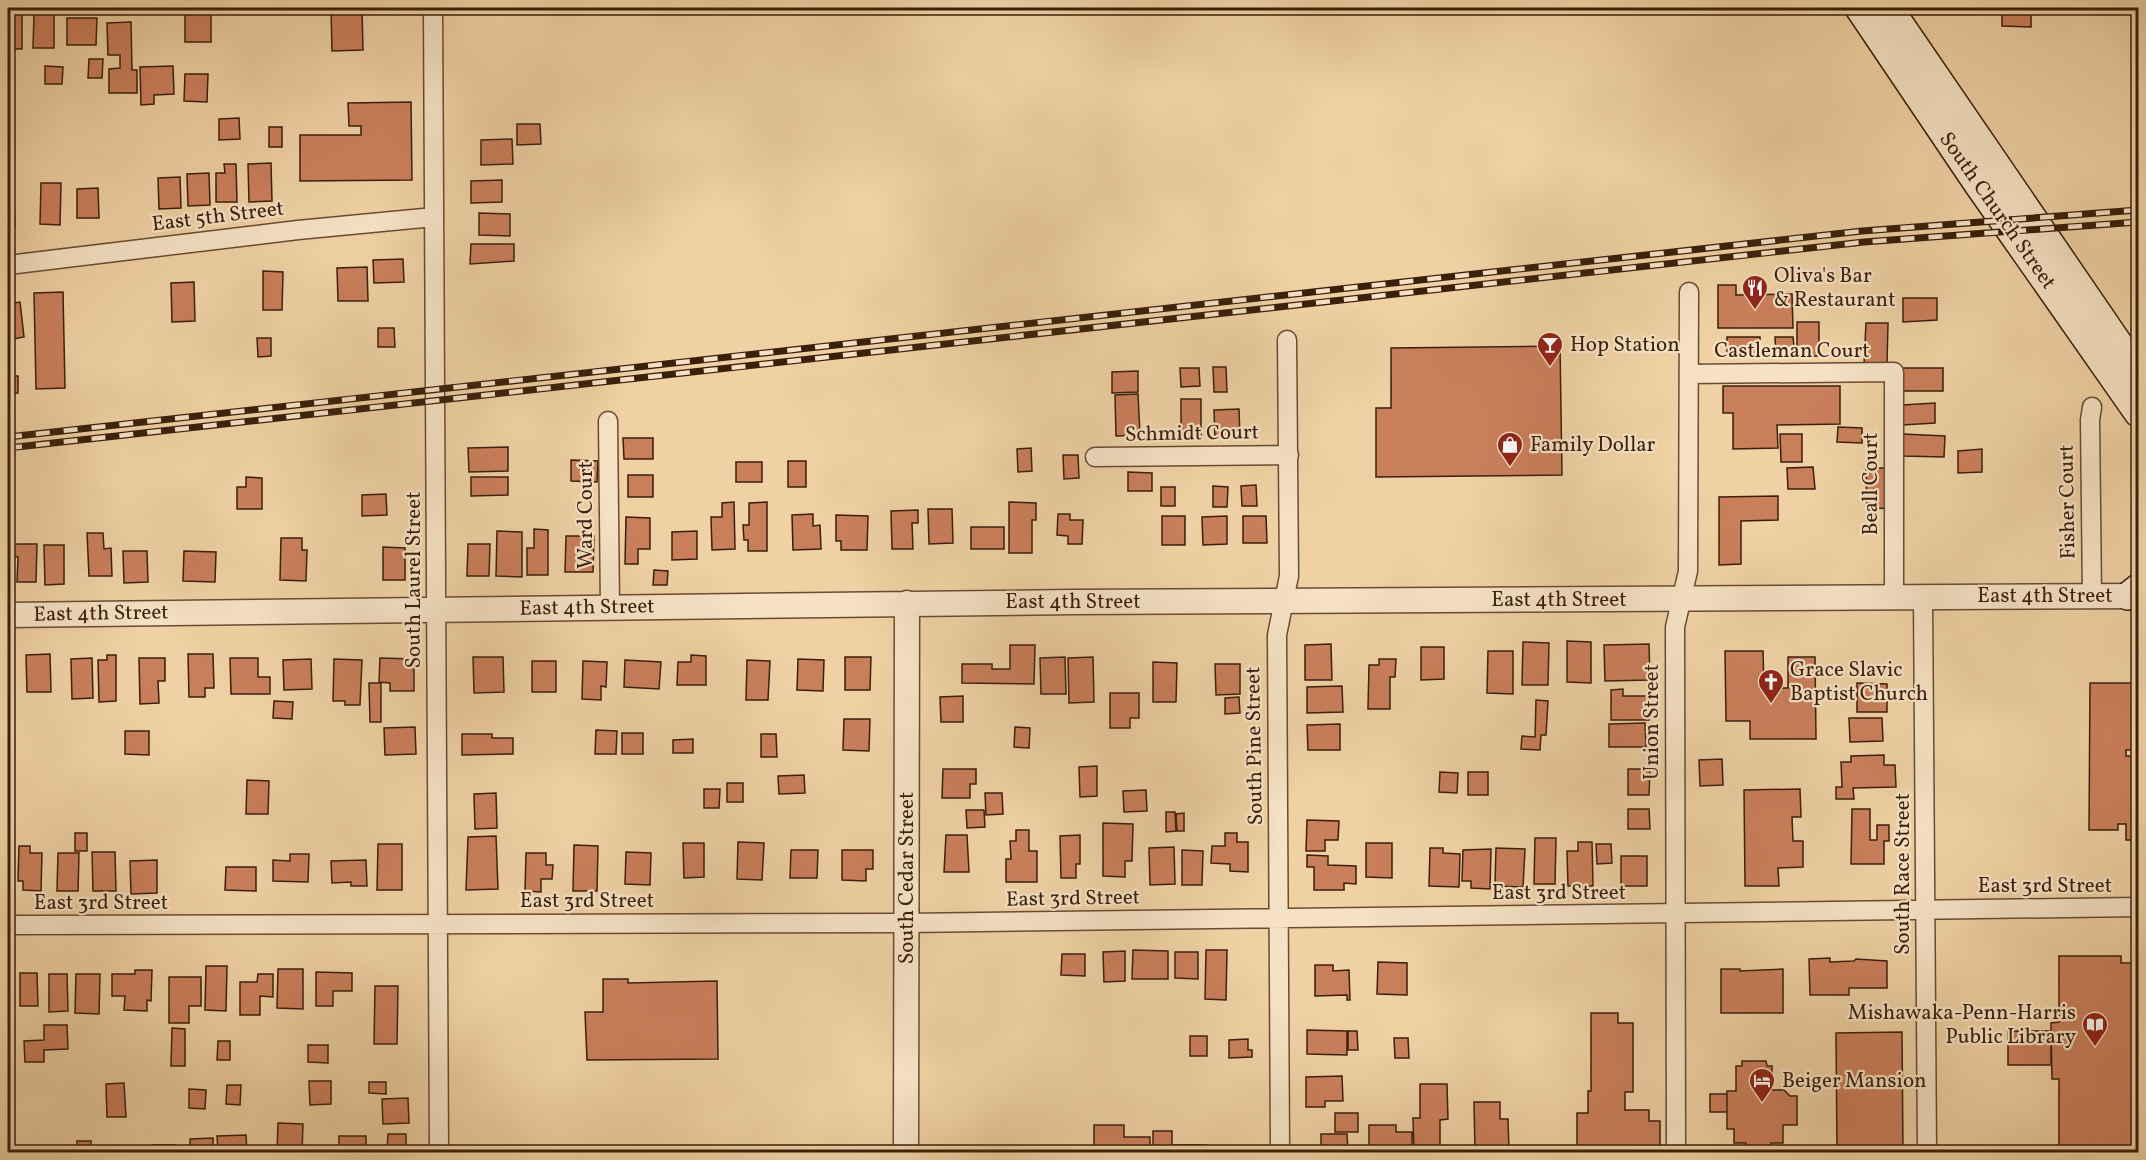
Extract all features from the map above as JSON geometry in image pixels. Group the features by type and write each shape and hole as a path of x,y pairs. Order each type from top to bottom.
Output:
{"main road":[{"name":"South Church Street","path":"1859,8 2139,414"},
{"name":"South Church Street","path":"1889,8 2139,372"}],"street":[{"name":"South Laurel Street","path":"433,8 439,1152"},
{"name":"East 5th Street","path":"8,265 434,218"},
{"name":"Union Street","path":"1676,1152 1675,627 1688,572 1689,292"},
{"name":"South Pine Street","path":"1280,1152 1277,635 1289,576 1287,340"},
{"name":"Castleman Court","path":"1689,374 1894,372"},
{"name":"Beall Court","path":"1894,372 1894,596"},
{"name":"Fisher Court","path":"2092,407 2090,420 2092,596"},
{"name":"Ward Court","path":"608,421 610,608"},
{"name":"Schmidt Court","path":"1095,457 1289,455"},
{"name":"East 4th Street","path":"8,615 907,603 2092,596 2135,593"},
{"name":"South Race Street","path":"1923,596 1927,1152"},
{"name":"South Cedar Street","path":"906,1152 907,603"},
{"name":"East 3rd Street","path":"8,926 908,923 2139,908"}],"building":[{"path":"331,8 362,8 363,50 332,51"},
{"path":"2002,8 2031,8 2031,27 2002,26"},
{"path":"185,9 211,9 211,42 185,42"},
{"path":"8,13 22,13 22,49 8,49"},
{"path":"34,14 54,14 54,48 33,48"},
{"path":"67,18 97,18 96,45 67,45"},
{"path":"131,22 132,70 137,70 137,93 109,93 109,69 120,68 120,55 108,55 107,23"},
{"path":"89,59 103,59 102,78 88,78"},
{"path":"45,66 63,67 62,84 45,84"},
{"path":"173,66 174,94 154,95 154,104 141,105 140,67"},
{"path":"185,74 208,74 207,102 184,101"},
{"path":"411,102 412,180 300,181 300,135 361,135 361,126 349,126 348,103"},
{"path":"239,118 240,139 219,140 219,119"},
{"path":"517,124 540,124 541,144 517,145"},
{"path":"269,127 282,127 282,147 269,147"},
{"path":"512,139 513,164 481,165 481,140"},
{"path":"271,163 272,201 249,202 248,164"},
{"path":"224,164 236,164 237,202 216,202 216,173 225,173"},
{"path":"209,173 210,205 188,206 187,174"},
{"path":"180,177 181,208 159,209 158,178"},
{"path":"502,180 502,202 471,203 471,181"},
{"path":"41,183 61,183 60,225 40,224"},
{"path":"98,188 99,218 77,218 77,189"},
{"path":"14,199 15,226 8,227 8,200"},
{"path":"479,213 510,214 510,236 479,235"},
{"path":"471,244 514,244 514,261 470,264"},
{"path":"403,259 404,282 374,283 373,260"},
{"path":"367,267 368,301 338,301 337,268"},
{"path":"263,271 283,272 282,310 263,310"},
{"path":"194,282 195,321 172,322 171,283"},
{"name":"Oliva's Bar & Restaurant","path":"1718,285 1736,285 1736,295 1792,294 1793,328 1718,328"},
{"path":"63,292 65,388 36,389 34,293"},
{"path":"1903,298 1937,298 1937,320 1903,322"},
{"path":"20,302 24,337 8,340 8,304"},
{"path":"1797,322 1819,322 1819,356 1797,356"},
{"path":"1866,323 1888,323 1887,365 1864,365"},
{"path":"378,328 394,328 395,347 378,347"},
{"path":"1727,337 1760,337 1760,356 1727,356"},
{"path":"1775,337 1793,337 1795,356 1776,356"},
{"path":"257,338 271,338 271,356 258,357"},
{"path":"1560,346 1562,475 1376,477 1376,408 1391,408 1391,348"},
{"path":"1213,367 1226,367 1227,392 1214,392"},
{"path":"1180,368 1199,368 1200,386 1181,387"},
{"path":"1903,368 1943,368 1943,391 1903,391"},
{"path":"1138,371 1138,392 1112,393 1112,372"},
{"path":"8,376 18,376 18,393 8,393"},
{"path":"1723,386 1840,386 1840,424 1777,425 1778,448 1733,449 1733,413 1723,413"},
{"path":"1138,394 1140,435 1116,436 1115,395"},
{"path":"1181,399 1201,399 1201,437 1181,437"},
{"path":"1935,403 1935,423 1902,425 1902,405"},
{"path":"1239,409 1240,437 1215,438 1214,410"},
{"path":"1838,427 1862,428 1862,443 1837,442"},
{"path":"1780,434 1802,434 1802,462 1781,462"},
{"path":"1903,434 1945,436 1944,457 1903,456"},
{"path":"623,438 653,438 653,459 624,459"},
{"path":"508,447 508,471 469,472 468,448"},
{"path":"1031,448 1032,471 1018,472 1017,449"},
{"path":"1982,449 1982,472 1958,473 1958,451"},
{"path":"1063,455 1078,455 1079,478 1064,479"},
{"path":"571,460 598,461 597,482 571,481"},
{"path":"788,461 806,461 806,487 788,487"},
{"path":"736,462 762,462 762,482 736,482"},
{"path":"1813,467 1815,489 1788,489 1787,468"},
{"path":"1866,468 1887,468 1888,508 1867,509"},
{"path":"1128,472 1152,473 1152,491 1128,491"},
{"path":"628,475 653,475 653,497 628,497"},
{"path":"246,477 262,478 262,509 237,509 237,487 246,487"},
{"path":"471,477 508,477 508,495 471,496"},
{"path":"1256,485 1257,506 1242,506 1241,486"},
{"path":"1213,486 1228,487 1227,507 1213,507"},
{"path":"1161,487 1175,487 1175,506 1161,506"},
{"path":"386,494 387,515 362,516 362,495"},
{"path":"1778,496 1778,520 1741,521 1741,564 1719,565 1719,497"},
{"path":"734,502 735,549 712,550 711,517 722,517 722,503"},
{"path":"767,502 767,551 748,551 748,540 744,540 743,525 749,525 749,503"},
{"path":"1009,502 1036,503 1036,520 1032,520 1032,553 1009,553"},
{"path":"928,509 952,509 953,543 929,544"},
{"path":"918,510 918,523 912,523 913,549 892,549 891,511"},
{"path":"813,514 813,526 820,525 821,549 793,550 792,515"},
{"path":"1058,514 1070,514 1070,520 1083,520 1082,544 1068,544 1068,536 1057,535"},
{"path":"836,515 868,516 867,550 841,550 841,541 836,541"},
{"path":"1162,516 1185,516 1185,545 1162,545"},
{"path":"1227,516 1227,544 1203,545 1202,517"},
{"path":"1243,516 1266,516 1267,543 1243,543"},
{"path":"626,517 650,518 650,549 638,549 638,564 625,564"},
{"path":"971,527 1004,527 1004,549 971,549"},
{"path":"534,529 548,530 548,575 527,575 527,548 534,548"},
{"path":"497,531 522,532 522,577 496,576"},
{"path":"697,531 697,559 672,560 672,532"},
{"path":"87,533 103,533 104,549 111,548 112,576 89,576"},
{"path":"566,536 594,536 593,572 565,572"},
{"path":"281,538 302,538 302,550 307,550 306,581 280,580"},
{"path":"12,544 37,544 36,582 17,582 18,557 12,556"},
{"path":"468,544 490,544 489,576 467,576"},
{"path":"44,545 64,545 64,584 45,585"},
{"path":"383,547 405,548 405,580 383,580"},
{"path":"123,551 147,551 148,582 124,583"},
{"path":"184,551 216,552 215,582 183,581"},
{"path":"654,570 668,571 667,585 653,585"},
{"path":"1567,641 1591,642 1591,683 1567,682"},
{"path":"1523,642 1549,643 1548,685 1522,685"},
{"path":"1331,644 1332,680 1305,680 1305,645"},
{"path":"1649,644 1650,680 1605,681 1604,645"},
{"path":"1010,645 1035,645 1034,684 962,683 962,664 992,664 992,669 1010,669"},
{"path":"1421,647 1444,647 1444,679 1421,680"},
{"path":"1488,651 1513,651 1513,694 1487,693"},
{"name":"Grace Slavic Baptist Church","path":"1725,651 1763,651 1764,688 1788,688 1788,657 1815,657 1816,739 1750,739 1750,721 1726,721"},
{"path":"50,654 51,692 27,692 26,655"},
{"path":"188,654 213,654 214,688 205,688 205,697 189,697"},
{"path":"11,655 12,688 8,688 8,656"},
{"path":"107,655 116,655 116,701 99,702 98,660 107,660"},
{"path":"691,655 706,656 706,685 677,685 678,662 691,662"},
{"path":"473,657 503,657 504,692 474,693"},
{"path":"845,657 871,657 870,690 845,690"},
{"path":"1065,657 1066,694 1041,694 1040,658"},
{"path":"1093,657 1094,702 1069,703 1068,658"},
{"path":"92,658 93,698 72,699 71,659"},
{"path":"139,658 165,658 165,681 158,681 159,703 140,704"},
{"path":"230,658 258,658 258,677 270,677 270,694 231,694"},
{"path":"380,658 414,659 414,691 390,691 390,683 379,682"},
{"path":"311,659 312,689 284,690 283,660"},
{"path":"334,659 362,660 360,705 345,705 345,701 333,701"},
{"path":"798,659 824,660 823,691 797,690"},
{"path":"1379,659 1396,659 1395,677 1390,677 1390,709 1368,709 1369,665 1379,665"},
{"path":"625,660 661,662 659,689 624,687"},
{"path":"747,660 770,661 768,700 746,700"},
{"path":"532,661 556,661 556,692 532,692"},
{"path":"583,661 607,662 606,687 601,686 601,700 582,699"},
{"path":"1153,662 1177,663 1176,702 1153,702"},
{"path":"1215,664 1240,664 1240,694 1216,695"},
{"path":"369,683 381,683 381,722 370,722"},
{"path":"1857,683 1887,684 1887,712 1857,712"},
{"path":"2090,683 2138,683 2138,750 2126,750 2126,756 2138,756 2138,840 2126,840 2126,824 2118,824 2118,830 2089,830"},
{"path":"1342,686 1343,712 1307,713 1307,687"},
{"path":"1623,689 1623,696 1649,696 1649,720 1611,720 1611,690"},
{"path":"1110,693 1139,693 1139,718 1130,718 1130,728 1110,728"},
{"path":"963,696 963,722 941,722 940,697"},
{"path":"1239,697 1240,713 1225,714 1225,698"},
{"path":"1536,700 1548,701 1546,735 1541,735 1540,750 1521,749 1522,736 1535,737"},
{"path":"274,701 293,702 292,719 273,718"},
{"path":"1849,718 1882,718 1883,741 1850,742"},
{"path":"844,719 870,719 869,751 843,750"},
{"path":"1645,723 1646,747 1609,747 1609,724"},
{"path":"1340,724 1340,750 1308,750 1307,725"},
{"path":"415,727 416,754 385,755 384,728"},
{"path":"1015,727 1030,728 1029,748 1014,747"},
{"path":"596,730 617,731 616,754 595,754"},
{"path":"125,731 149,731 149,755 125,754"},
{"path":"622,733 643,733 643,754 622,754"},
{"path":"462,734 492,734 492,738 513,738 513,754 462,755"},
{"path":"761,734 776,734 777,757 761,757"},
{"path":"693,739 693,753 673,753 673,740"},
{"path":"1884,755 1884,765 1895,765 1896,787 1853,788 1854,799 1836,799 1836,787 1842,787 1841,762 1851,762 1851,756"},
{"path":"1722,759 1723,785 1700,786 1699,760"},
{"path":"1097,766 1097,796 1080,797 1079,767"},
{"path":"943,769 976,769 976,784 970,784 970,798 942,798"},
{"path":"1628,769 1650,769 1649,795 1628,795"},
{"path":"1440,772 1458,773 1457,793 1439,792"},
{"path":"1468,772 1488,772 1488,795 1468,795"},
{"path":"804,775 805,793 779,794 778,776"},
{"path":"247,780 269,781 268,814 246,814"},
{"path":"727,783 743,783 743,802 727,802"},
{"path":"704,789 720,789 719,808 704,808"},
{"path":"1800,789 1801,817 1792,817 1793,841 1803,841 1803,867 1778,868 1779,886 1745,886 1744,790"},
{"path":"1146,790 1147,811 1124,812 1123,791"},
{"path":"496,793 497,828 475,829 474,794"},
{"path":"985,793 1002,793 1003,814 986,815"},
{"path":"1628,809 1649,809 1650,829 1628,829"},
{"path":"1852,809 1870,809 1870,840 1877,840 1877,825 1889,825 1889,841 1884,841 1884,864 1851,864"},
{"path":"966,810 984,810 985,827 967,828"},
{"path":"1166,812 1175,812 1176,831 1166,832"},
{"path":"1184,813 1184,831 1177,831 1176,814"},
{"path":"1307,820 1339,821 1338,840 1325,840 1325,851 1306,851"},
{"path":"1103,823 1133,824 1132,861 1125,861 1125,877 1103,876"},
{"path":"1016,830 1029,830 1029,851 1037,851 1037,882 1006,882 1006,859 1011,859 1010,841 1016,841"},
{"path":"75,833 87,833 87,851 75,851"},
{"path":"1225,833 1237,833 1237,842 1248,842 1248,872 1230,871 1230,864 1211,863 1212,846 1225,846"},
{"path":"8,835 11,835 11,855 8,855"},
{"path":"946,835 967,835 969,872 944,872"},
{"path":"1080,835 1080,864 1076,864 1076,878 1061,878 1060,836"},
{"path":"496,836 498,889 466,890 468,837"},
{"path":"1535,838 1556,838 1555,884 1534,884"},
{"path":"738,842 764,843 762,880 737,879"},
{"path":"1578,842 1592,842 1593,886 1568,886 1567,851 1578,851"},
{"path":"683,843 704,843 704,877 684,878"},
{"path":"1366,843 1392,843 1392,878 1366,877"},
{"path":"378,844 402,844 402,890 377,890"},
{"path":"1596,844 1611,844 1612,863 1597,864"},
{"path":"574,845 598,846 597,891 573,891"},
{"path":"19,846 30,846 30,853 42,853 41,891 23,890 23,881 18,881"},
{"path":"1174,847 1175,884 1150,885 1149,848"},
{"path":"1430,848 1443,848 1443,853 1460,854 1459,887 1429,886"},
{"path":"1496,848 1525,849 1523,887 1495,886"},
{"path":"1491,849 1490,889 1471,888 1471,881 1462,881 1463,850"},
{"path":"791,850 818,850 817,878 790,878"},
{"path":"842,850 873,850 873,869 866,869 866,881 842,880"},
{"path":"1182,850 1203,851 1202,885 1182,885"},
{"path":"92,852 115,852 116,891 93,891"},
{"path":"626,852 651,853 650,885 625,884"},
{"path":"58,853 79,853 78,891 57,891"},
{"path":"526,853 546,853 546,865 553,865 552,879 541,879 541,892 525,891"},
{"path":"290,854 309,854 308,882 273,881 273,860 290,861"},
{"path":"1307,855 1328,856 1328,865 1356,866 1356,884 1344,883 1344,890 1314,890 1314,867 1307,867"},
{"path":"1621,856 1647,856 1647,886 1621,886"},
{"path":"157,860 157,893 131,894 130,861"},
{"path":"366,860 367,886 351,886 351,882 332,883 331,861"},
{"path":"226,867 256,867 256,891 225,890"},
{"path":"1133,950 1168,951 1168,979 1132,979"},
{"path":"1206,950 1227,950 1226,1000 1205,999"},
{"path":"1125,951 1125,981 1104,982 1103,952"},
{"path":"1175,952 1198,952 1198,979 1175,978"},
{"path":"1062,954 1085,954 1085,976 1061,975"},
{"name":"Mishawaka-Penn-Harris Public Library","path":"2059,956 2121,956 2121,963 2138,963 2138,1152 2059,1152 2059,1079 2052,1079 2051,1023 2059,1022"},
{"path":"1830,958 1830,962 1856,959 1887,961 1887,988 1849,988 1849,995 1810,995 1809,959"},
{"path":"1378,962 1407,963 1407,995 1377,994"},
{"path":"1315,965 1333,965 1333,971 1349,970 1350,1000 1347,1000 1347,995 1315,996"},
{"path":"206,966 227,966 226,1011 205,1010"},
{"path":"278,969 303,969 303,1009 277,1008"},
{"path":"1721,969 1740,969 1740,971 1783,969 1783,1013 1721,1013"},
{"path":"135,970 152,970 151,1001 147,1000 147,1011 124,1010 125,996 112,996 112,974 135,974"},
{"path":"316,972 352,973 352,991 333,991 333,1006 316,1006"},
{"path":"20,973 37,973 38,1006 20,1006"},
{"path":"49,974 67,974 68,1011 49,1012"},
{"path":"76,974 100,974 99,1014 75,1013"},
{"path":"258,974 273,974 273,997 260,996 260,1015 240,1015 240,982 257,982"},
{"path":"169,977 201,977 201,1006 189,1006 189,1023 169,1023"},
{"path":"603,979 628,979 628,983 717,981 718,1059 587,1060 585,1012 603,1012"},
{"path":"375,986 398,986 397,1044 374,1044"},
{"path":"1591,1013 1618,1013 1618,1023 1633,1023 1633,1092 1625,1092 1625,1110 1649,1110 1649,1121 1660,1121 1660,1152 1577,1152 1577,1113 1588,1113 1588,1091 1591,1091"},
{"path":"44,1025 67,1025 68,1049 44,1050 44,1062 25,1062 24,1041 44,1040"},
{"path":"172,1028 185,1029 185,1066 171,1066"},
{"path":"1307,1030 1347,1031 1347,1055 1307,1054"},
{"path":"1348,1031 1357,1031 1358,1050 1348,1050"},
{"path":"2008,1031 2051,1031 2051,1065 2008,1065"},
{"path":"1902,1032 1903,1152 1837,1152 1836,1033"},
{"path":"1190,1036 1207,1036 1207,1056 1190,1056"},
{"path":"1394,1038 1408,1038 1409,1058 1395,1058"},
{"path":"1248,1039 1248,1050 1252,1050 1252,1057 1229,1058 1229,1040"},
{"path":"218,1041 230,1041 230,1060 217,1060"},
{"path":"308,1045 328,1045 328,1063 308,1062"},
{"name":"Beiger Mansion","path":"1742,1061 1766,1061 1767,1066 1772,1066 1772,1090 1784,1090 1790,1096 1797,1096 1797,1125 1783,1125 1783,1143 1771,1143 1771,1152 1746,1152 1746,1143 1734,1143 1734,1129 1727,1129 1727,1091 1736,1091 1736,1066 1742,1066"},
{"path":"1342,1076 1343,1101 1325,1101 1325,1107 1306,1107 1306,1077"},
{"path":"309,1081 331,1081 331,1104 310,1105"},
{"path":"369,1082 386,1082 386,1094 369,1093"},
{"path":"124,1083 126,1117 107,1117 106,1084"},
{"path":"1420,1084 1447,1084 1448,1119 1440,1120 1440,1152 1414,1152 1413,1118 1420,1118"},
{"path":"227,1085 241,1085 240,1105 226,1104"},
{"path":"189,1089 206,1090 205,1109 189,1108"},
{"path":"1710,1094 1727,1094 1727,1112 1710,1112"},
{"path":"408,1098 409,1123 383,1124 382,1099"},
{"path":"1474,1102 1500,1102 1500,1119 1508,1119 1509,1152 1475,1152"},
{"path":"1335,1113 1358,1113 1358,1132 1335,1132"},
{"path":"278,1123 303,1124 302,1152 277,1152"},
{"path":"1094,1125 1124,1125 1124,1137 1150,1137 1150,1152 1094,1152"},
{"path":"1369,1125 1396,1125 1396,1132 1412,1132 1412,1152 1369,1152"},
{"path":"1153,1131 1172,1131 1172,1145 1206,1145 1206,1152 1153,1152"},
{"path":"388,1134 406,1134 406,1152 383,1152 387,1151"},
{"path":"1321,1134 1347,1134 1348,1152 1321,1152"},
{"path":"246,1135 247,1152 218,1152 217,1136"},
{"path":"339,1136 366,1136 366,1152 339,1152"},
{"path":"213,1138 213,1152 190,1152 190,1139"},
{"path":"77,1141 91,1141 91,1147 123,1147 123,1152 77,1152"},
{"path":"153,1145 176,1145 176,1152 153,1152"},
{"path":"61,1147 61,1152 36,1152 36,1148"},
{"path":"130,1147 147,1147 147,1152 130,1152"}],"railway":[{"path":"8,437 1862,231 2138,210"},
{"path":"8,448 1864,242 2138,222"}],"place":[{"name":"Oliva's Bar & Restaurant","path":"1755,311"},
{"name":"Hop Station","path":"1550,368"},
{"name":"Family Dollar","path":"1510,468"},
{"name":"Grace Slavic Baptist Church","path":"1771,705"},
{"name":"Mishawaka-Penn-Harris Public Library","path":"2095,1048"},
{"name":"Beiger Mansion","path":"1762,1104"}]}
